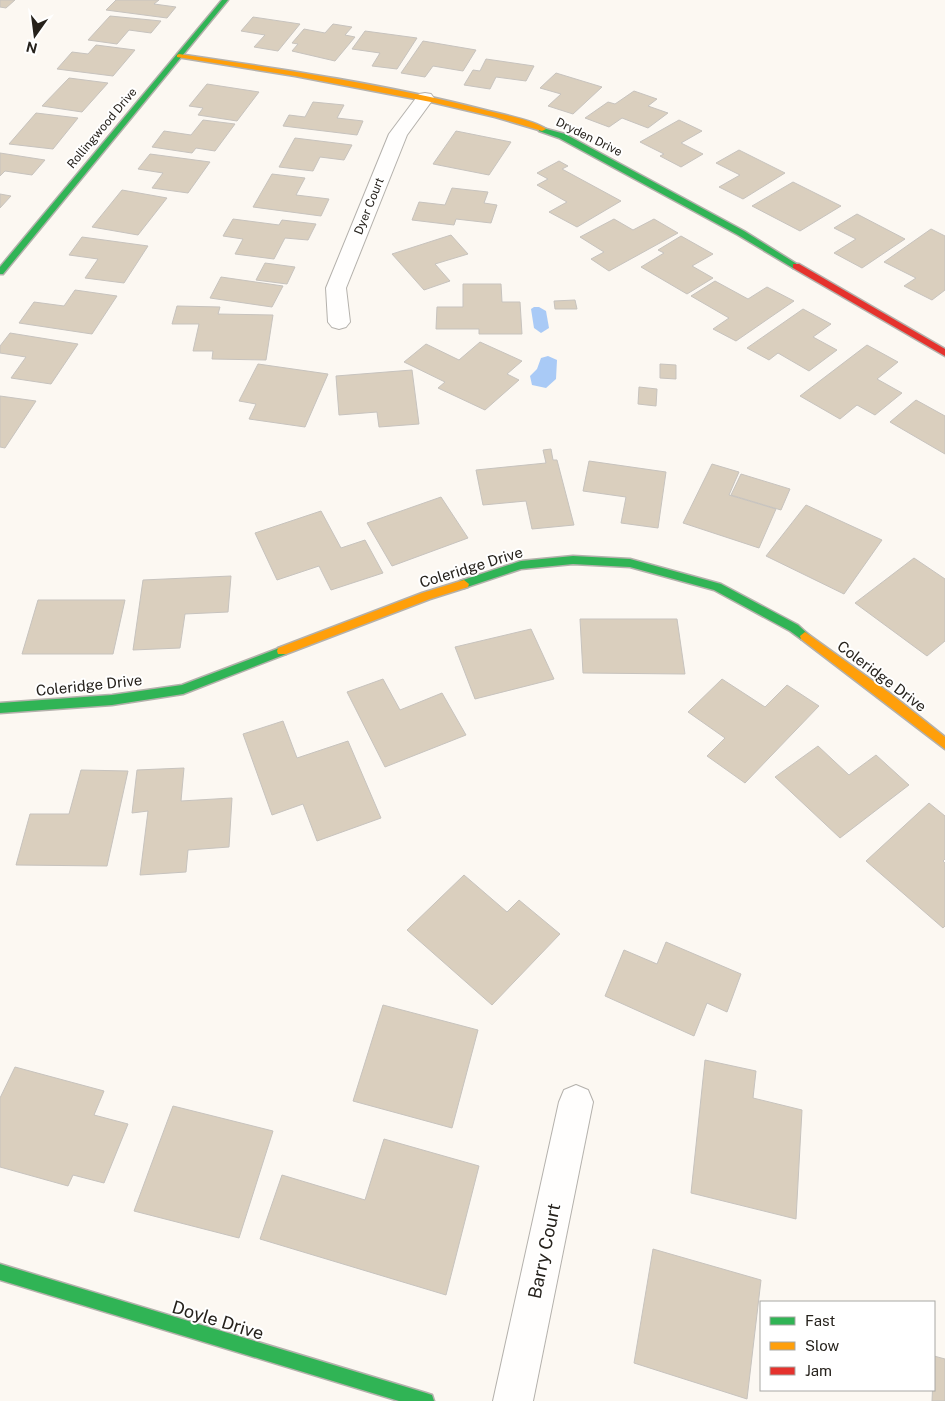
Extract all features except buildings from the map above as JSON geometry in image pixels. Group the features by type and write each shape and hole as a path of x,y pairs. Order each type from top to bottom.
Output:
{"street":[{"name":"Rollingwood Drive","path":"0,272 225,0"},
{"name":"Dryden Drive","path":"179,56 425,98 498,114 562,136 741,233 945,353"},
{"name":"Dyer Court","path":"339,322 336,288 398,134 425,98"},
{"name":"Coleridge Drive","path":"0,708 112,700 183,689 445,590 521,565 573,560 630,563 717,587 794,628 887,697 945,744"},
{"name":"Barry Court","path":"512,1401 576,1102"},
{"name":"Doyle Drive","path":"0,1272 426,1401"}],"water":[{"path":"539,307 546,311 549,328 541,333 534,328 531,309"},
{"path":"548,356 557,360 556,379 546,388 532,385 530,376 537,369 541,358"}],"traffic: fast":[{"path":"0,272 225,0"},
{"path":"542,129 562,136 741,233 796,266"},
{"path":"464,584 521,565 573,560 630,563 717,587 794,628 805,636"},
{"path":"0,708 112,700 183,689 282,651"},
{"path":"0,1272 426,1401"}],"traffic: slow":[{"path":"179,56 295,74 431,100 476,110 542,129"},
{"path":"282,651 426,596 464,584"},
{"path":"805,636 887,697 945,744"}],"traffic: jam":[{"path":"796,266 945,353"}]}
